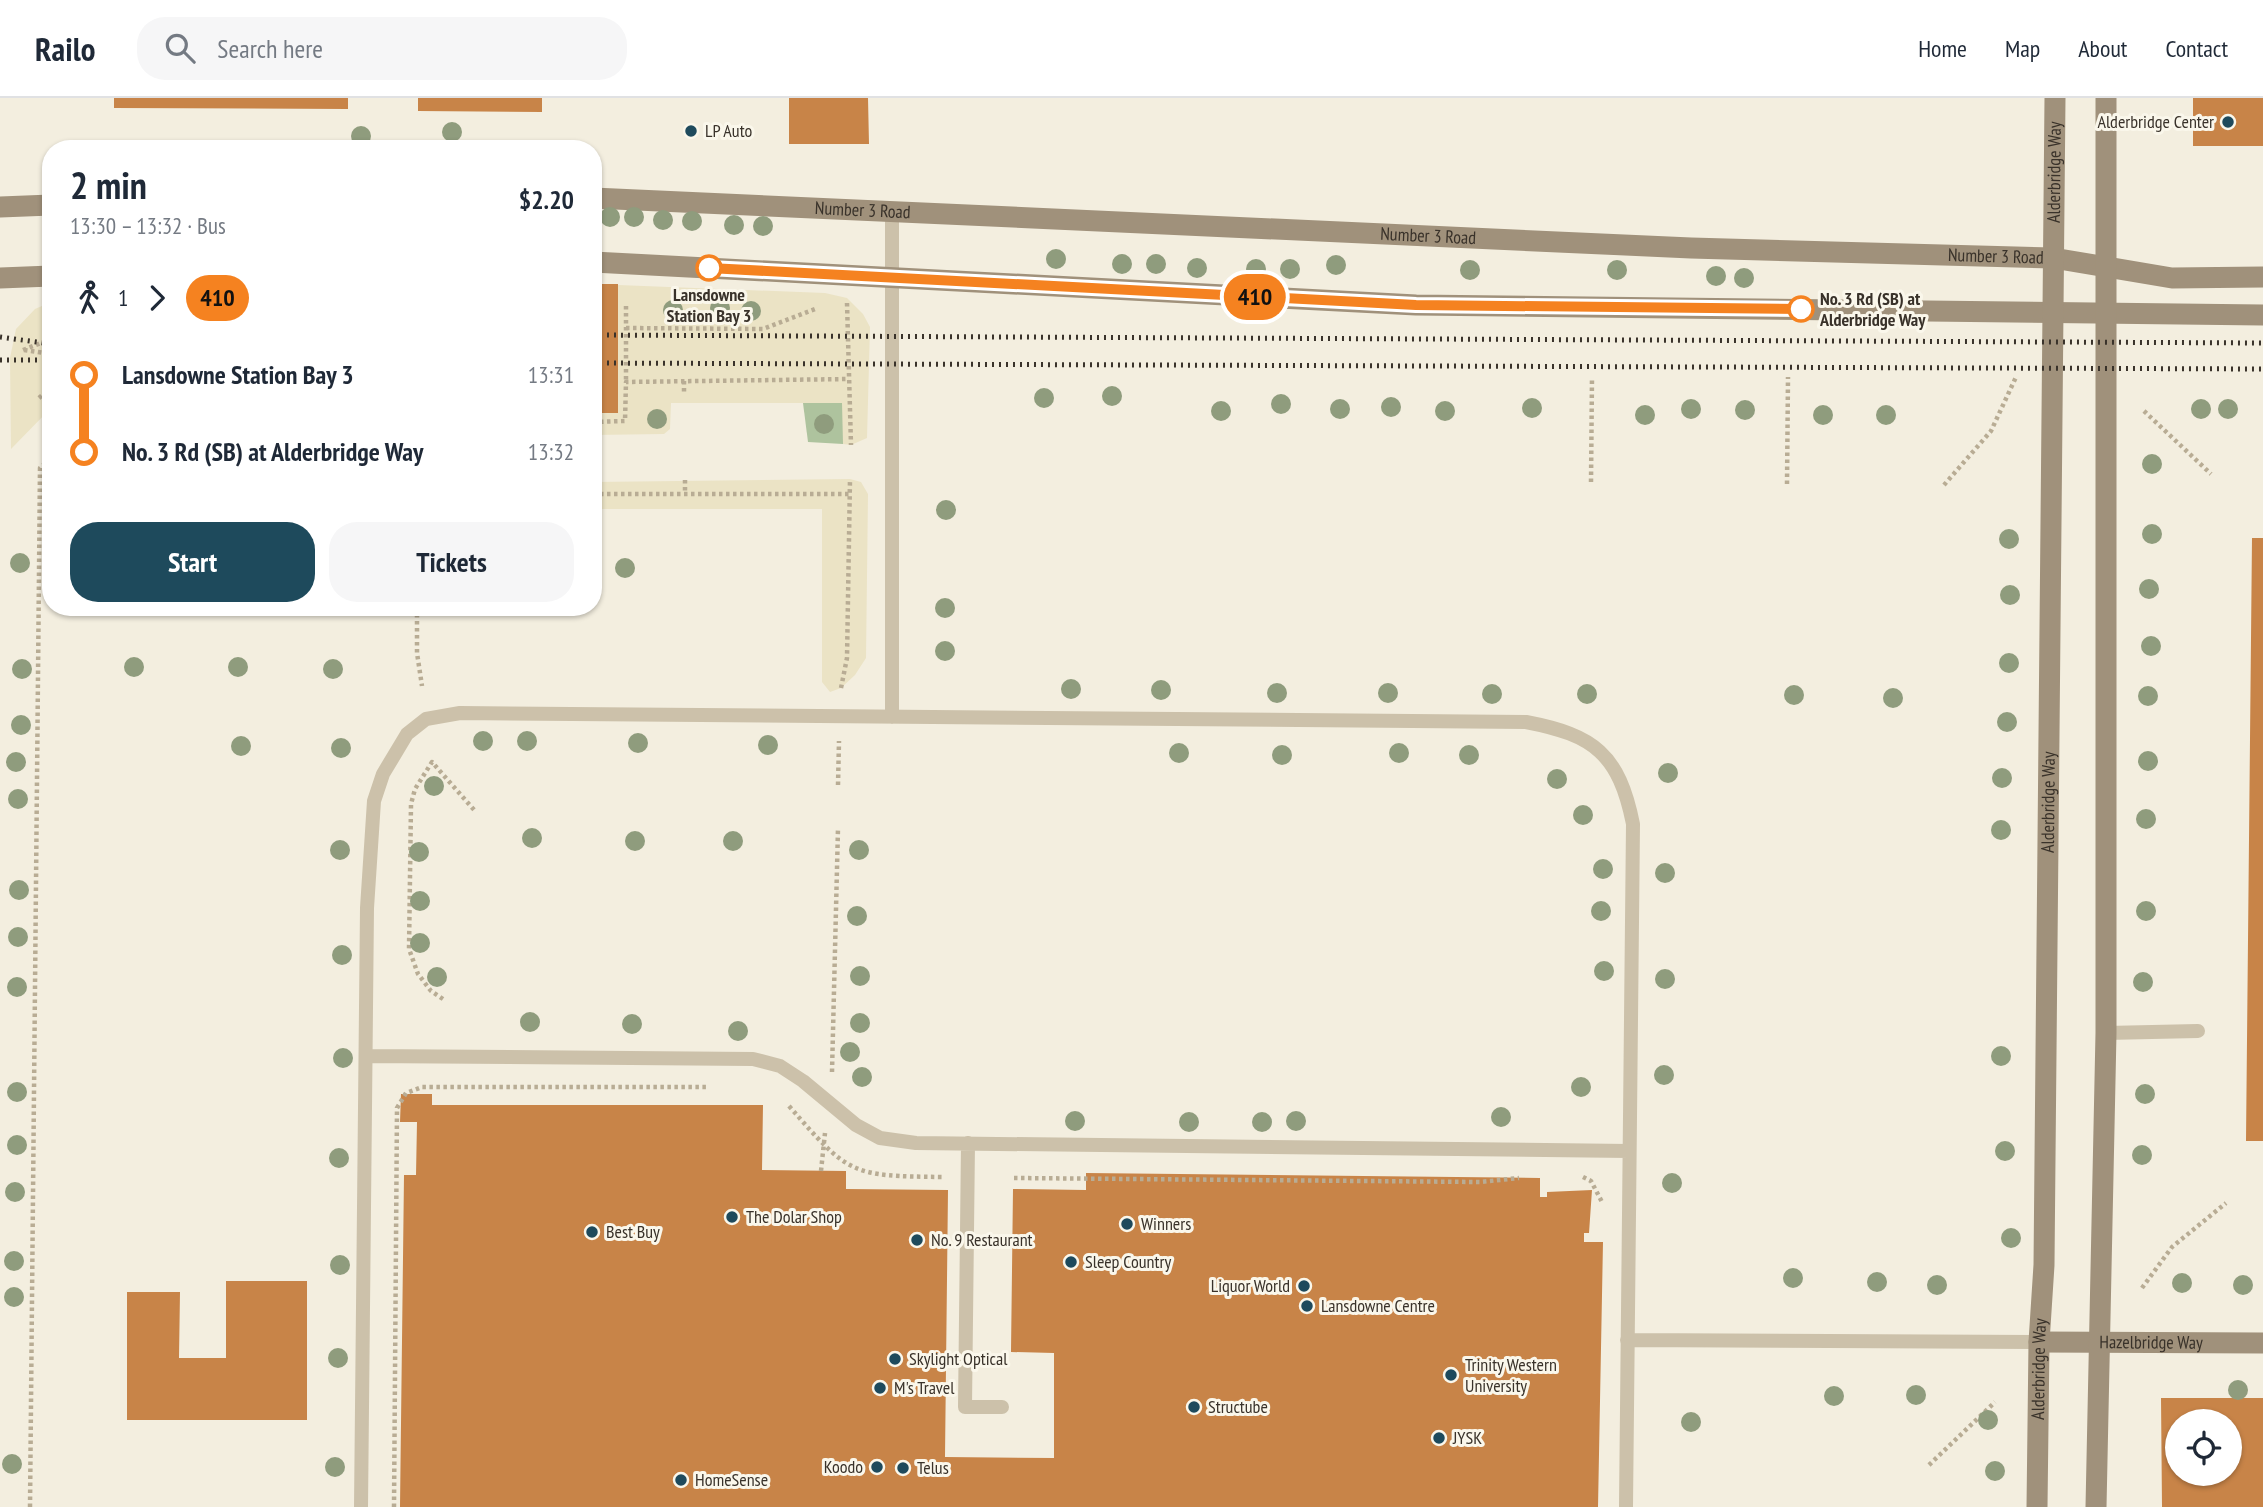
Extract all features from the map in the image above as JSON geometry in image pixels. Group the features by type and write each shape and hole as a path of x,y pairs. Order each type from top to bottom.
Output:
{"main road":[{"name":"Alderbridge Way","path":"2037,1507 2039,1342 2044,1251 2055,98"},
{"path":"2096,1507 2095,1423 2100,1343 2106,1033 2106,98"},
{"name":"Number 3 Road","path":"602,198 1691,248 2053,258 2172,278 2263,277"},
{"path":"0,206 42,205"},
{"path":"602,262 1416,305 2263,315"},
{"path":"0,278 42,276"},
{"name":"Hazelbridge Way","path":"2039,1342 2263,1343"}],"lane":[{"path":"892,211 892,716"},
{"path":"361,1507 367,908 374,801 383,774 407,734 426,719 460,713 1526,722 1564,730 1595,746 1616,770 1628,799 1633,824 1626,1507"},
{"path":"2106,1033 2199,1031"},
{"path":"366,1056 753,1059 780,1066 856,1125 880,1138 916,1143 1629,1151"},
{"path":"968,1143 965,1407 1002,1407"},
{"path":"1627,1340 2039,1342"}],"path":[{"path":"847,298 851,445"},
{"path":"602,422 625,421 626,306"},
{"path":"626,328 763,328 815,309"},
{"path":"42,343 23,350 42,353"},
{"path":"1591,482 1592,377"},
{"path":"1787,484 1788,377"},
{"path":"1944,485 1991,431 2016,377"},
{"path":"626,382 849,379"},
{"path":"684,380 684,394"},
{"path":"39,398 42,395"},
{"path":"2144,411 2211,474"},
{"path":"30,1507 42,466"},
{"path":"841,688 847,658 850,479"},
{"path":"685,481 685,494"},
{"path":"602,494 850,494"},
{"path":"417,616 417,653 422,686"},
{"path":"838,785 839,739"},
{"path":"443,999 431,991 418,974 412,964 409,948 411,804 415,789 432,762 475,811"},
{"path":"821,1171 834,1061 838,828"},
{"path":"394,1507 397,1108 406,1093 422,1087 716,1087"},
{"path":"785,1101 836,1158 858,1171 880,1176 950,1177"},
{"path":"1578,1175 1591,1181 1603,1207"},
{"path":"1014,1178 1480,1182 1532,1177"},
{"path":"2142,1288 2172,1247 2226,1203"},
{"path":"1929,1465 1995,1402"}],"green space":[{"path":"803,403 843,403 843,444 808,442"}],"shaded area":[{"path":"602,284 825,293 847,298 863,314 870,327 867,438 851,445 843,444 842,403 671,403 670,429 664,434 602,435"},
{"path":"42,306 42,417 11,449 10,358 16,329 35,309"},
{"path":"850,479 861,482 868,494 866,658 855,675 841,688 830,692 822,682 822,509 602,509 602,482"}],"building":[{"path":"114,98 348,98 348,109 114,108"},
{"path":"418,98 542,98 542,112 418,111"},
{"path":"789,98 868,98 869,144 789,144"},
{"name":"Alderbridge Center","path":"2193,98 2263,98 2263,146 2193,146"},
{"path":"602,284 618,284 618,413 602,413"},
{"path":"2252,538 2263,538 2263,1141 2246,1141"},
{"name":"Lansdowne Centre","path":"401,1094 432,1094 432,1105 763,1105 762,1170 846,1171 846,1189 948,1190 945,1457 1054,1458 1054,1353 1011,1352 1013,1189 1086,1190 1086,1173 1540,1178 1540,1197 1547,1197 1547,1192 1592,1190 1589,1233 1584,1233 1584,1242 1603,1242 1598,1507 400,1507 404,1175 416,1175 417,1122 400,1122"},
{"path":"226,1281 307,1281 307,1420 127,1420 127,1292 180,1292 179,1358 226,1358"},
{"path":"2161,1398 2263,1398 2263,1507 2162,1507"}],"railway":[{"path":"602,335 2263,343"},
{"path":"0,337 42,343"},
{"path":"0,360 42,360"},
{"path":"602,363 2263,369"}],"bus line":[{"name":"410","path":"709,268 1416,305 1801,309"}],"place":[{"name":"Alderbridge Center","path":"2228,122"},
{"name":"LP Auto","path":"691,131"},
{"name":"Lansdowne Station Bay 3","path":"709,268"},
{"name":"No. 3 Rd (SB) at Alderbridge Way","path":"1801,309"},
{"name":"The Dolar Shop","path":"732,1217"},
{"name":"Winners","path":"1127,1224"},
{"name":"Best Buy","path":"592,1232"},
{"name":"No. 9 Restaurant","path":"917,1240"},
{"name":"Sleep Country","path":"1071,1262"},
{"name":"Liquor World","path":"1304,1286"},
{"name":"Lansdowne Centre","path":"1307,1306"},
{"name":"Skylight Optical","path":"895,1359"},
{"name":"Trinity Western University","path":"1451,1375"},
{"name":"M's Travel","path":"880,1388"},
{"name":"Structube","path":"1194,1407"},
{"name":"JYSK","path":"1439,1438"},
{"name":"Koodo","path":"877,1467"},
{"name":"Telus","path":"903,1468"},
{"name":"HomeSense","path":"681,1480"}]}
